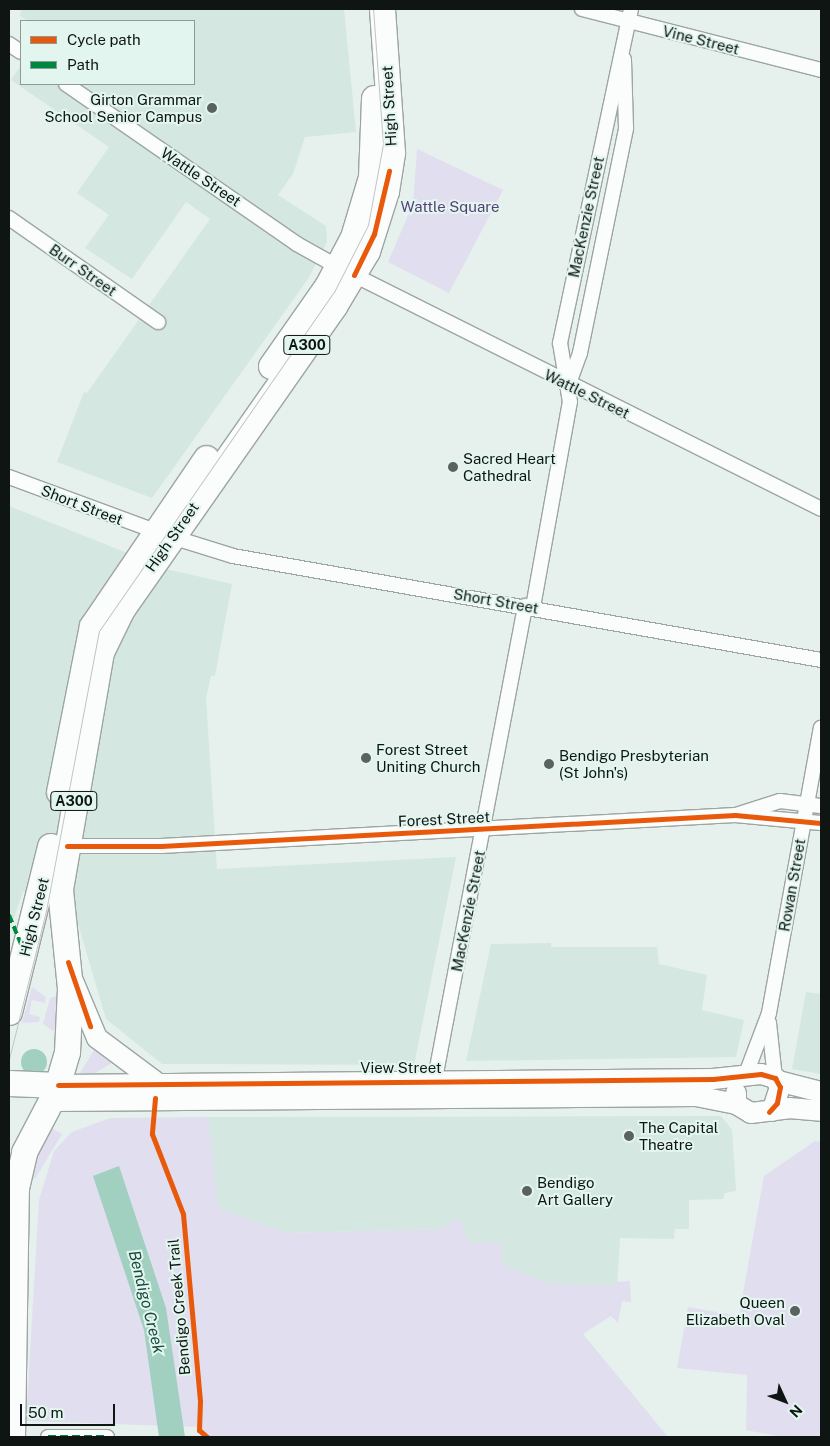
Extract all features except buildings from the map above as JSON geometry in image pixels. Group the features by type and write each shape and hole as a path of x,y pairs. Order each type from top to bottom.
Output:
{"highway":[{"name":"High Street","path":"365,9 384,134"},
{"name":"High Street","path":"9,1012 58,846 79,721 109,631 163,534 346,271 384,134 382,9"},
{"name":"High Street","path":"54,1093 70,1028 68,962 60,903 58,846"},
{"name":"View Street","path":"9,1083 54,1093"},
{"name":"View Street","path":"9,1099 54,1093"},
{"name":"A300","path":"12,1437 16,1188 24,1152 54,1093"}],"street":[{"name":"Vine Street","path":"582,9 629,15 821,70"},
{"name":"MacKenzie Street","path":"434,1089 570,402 560,342 629,15"},
{"name":"MacKenzie Street","path":"568,386 582,345 626,128 623,48"},
{"name":"Wattle Street","path":"67,85 297,244 568,386 821,509"},
{"name":"Burr Street","path":"9,218 158,322"},
{"name":"Short Street","path":"9,477 163,534 233,556 821,660"},
{"name":"Rowan Street","path":"745,1075 769,1013 804,822 814,804 821,728"},
{"name":"Forest Street","path":"735,815 768,803 814,804"},
{"name":"Forest Street","path":"58,846 162,846 735,815 821,823"},
{"path":"68,962 94,1033 156,1090"},
{"name":"Rowan Street","path":"769,1013 776,1080"},
{"name":"View Street","path":"434,1089 745,1075"},
{"path":"821,1092 776,1080 745,1075 736,1104 752,1113 821,1111"},
{"path":"772,1111 780,1093 776,1080"},
{"name":"View Street","path":"54,1093 156,1090 434,1089 696,1096 736,1104"},
{"path":"48,1437 107,1437"}],"shaded area":[{"path":"21,9 344,9 356,132 305,137 293,174 278,195 326,226 327,242 308,279 152,498 57,462 84,392 87,393 210,219 186,202 132,279 85,248 109,215 77,193 109,147 11,80 20,66 20,85 195,85 195,20 26,20 20,16"},
{"path":"9,506 170,570 232,584 215,676 211,676 206,698 217,869 456,857 414,1065 162,1064 106,1019 75,914 75,900 23,892 9,932"},
{"path":"551,943 551,947 657,947 659,964 707,975 702,1010 744,1020 736,1057 466,1061 491,944"},
{"path":"806,992 821,994 821,1074 792,1069"},
{"path":"721,1116 732,1130 736,1191 725,1193 723,1199 689,1200 689,1229 675,1229 674,1239 620,1238 617,1286 545,1284 502,1263 502,1243 469,1243 457,1218 442,1229 285,1233 217,1208 208,1117"}],"green space":[{"name":"Wattle Square","path":"417,149 503,190 449,293 388,262 413,204"},
{"path":"32,987 46,997 45,1003 32,1000 29,1014 40,1017 39,1022 22,1023"},
{"path":"56,996 55,1032 43,1024 50,998"},
{"path":"96,1047 115,1061 95,1073 80,1073"},
{"path":"208,1117 218,1208 285,1233 442,1229 458,1217 469,1242 502,1243 502,1263 545,1283 616,1286 616,1282 630,1281 631,1302 622,1301 618,1323 611,1316 583,1334 668,1437 200,1437 200,1427 26,1421 39,1200 54,1151 72,1132 110,1118"},
{"path":"49,1127 62,1134 35,1179 26,1176"},
{"path":"815,1141 821,1142 821,1437 782,1437 746,1430 747,1375 677,1368 688,1307 739,1316 764,1176"}],"water":[{"path":"34,1049 43,1053 47,1062 43,1071 34,1075 25,1071 21,1062 25,1053"},
{"name":"Bendigo Creek","path":"119,1166 166,1308 185,1437 159,1437 144,1330 93,1176"}],"tram line":[{"path":"9,1059 46,911 99,631 334,292 368,225 383,144 373,9"}],"marked path":[{"path":"9,915 25,954"},
{"path":"48,1437 107,1437"}],"cycle path":[{"path":"354,275 374,234 389,171"},
{"path":"67,846 161,846 735,815 821,823"},
{"path":"68,962 90,1026"},
{"path":"58,1085 713,1079 761,1074 775,1078 780,1087 777,1103 769,1112"},
{"name":"Bendigo Creek Trail","path":"155,1098 152,1134 183,1214 200,1401 199,1430 207,1437"}],"place":[{"name":"Girton Grammar School Senior Campus","path":"212,108"},
{"name":"Sacred Heart Cathedral","path":"453,467"},
{"name":"Forest Street Uniting Church","path":"366,758"},
{"name":"Bendigo Presbyterian (St John's)","path":"549,764"},
{"name":"The Capital Theatre","path":"629,1136"},
{"name":"Bendigo Art Gallery","path":"527,1191"},
{"name":"Queen Elizabeth Oval","path":"795,1311"}]}
